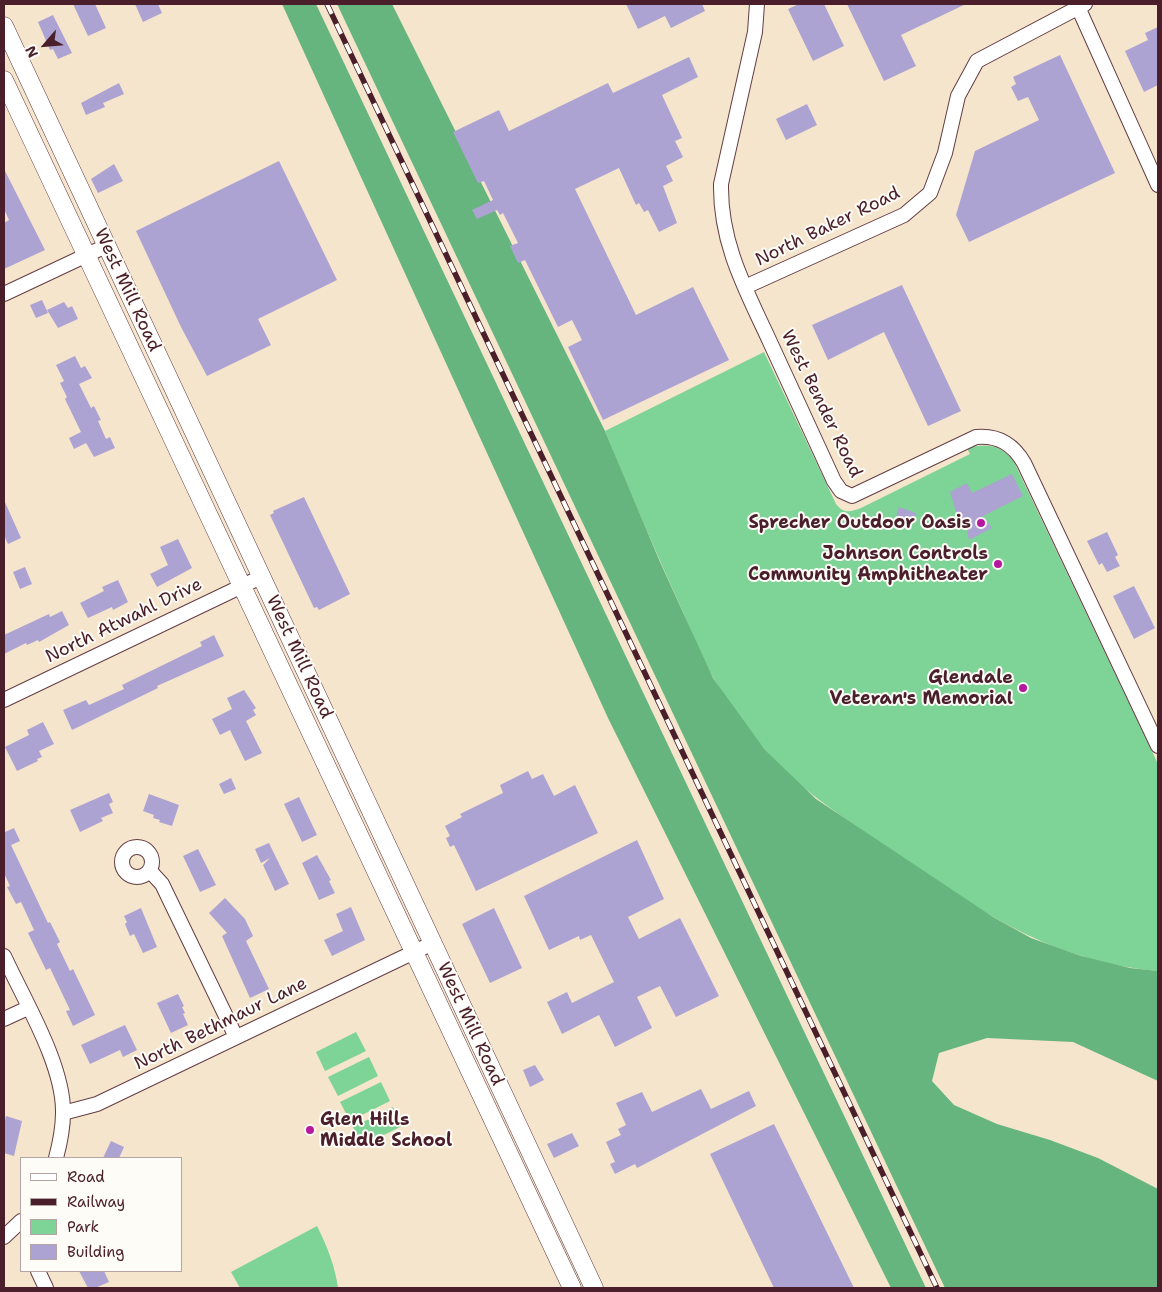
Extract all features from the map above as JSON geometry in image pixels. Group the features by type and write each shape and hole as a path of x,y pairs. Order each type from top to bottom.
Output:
{"main road":[{"name":"West Mill Road","path":"4,26 594,1288"},
{"name":"West Mill Road","path":"6,90 572,1288"}],"street":[{"name":"West Bender Road","path":"757,4 754,40 721,184 720,209 724,232 744,287 834,481 846,495 858,493 976,436 986,436 1004,441 1019,454 1158,746"},
{"name":"North Baker Road","path":"744,287 904,215 930,193 945,153 958,96 977,61 1082,5"},
{"path":"1082,5 1158,185"},
{"path":"6,90 30,84"},
{"path":"4,294 106,246"},
{"name":"North Atwahl Drive","path":"4,700 261,577"},
{"path":"150,870 162,884 236,1037"},
{"name":"North Bethmaur Lane","path":"63,1113 97,1104 433,944"},
{"path":"4,956 52,1059 61,1088 63,1113 56,1157"},
{"path":"4,1019 28,1008"},
{"path":"4,1237 20,1228"},
{"path":"38,1272 46,1288"}],"green space":[{"path":"282,4 316,4 926,1288 891,1288 608,718"},
{"path":"337,4 392,4 605,431 660,562 713,678 765,750 816,799 993,917 1031,938 1081,956 1130,968 1158,971 1158,1081 1073,1042 987,1038 939,1053 932,1081 954,1105 997,1124 1050,1140 1098,1158 1158,1189 1158,1288 945,1288"},
{"path":"764,352 836,504 845,511 861,508 970,454 967,448 994,447 1004,452 1014,462 1158,764 1158,971 1117,965 1079,955 1044,942 1010,926 945,887 833,810 790,776 764,749 714,679 663,567 605,431"},
{"path":"356,1032 366,1051 325,1071 316,1052"},
{"path":"369,1057 378,1076 338,1096 328,1077"},
{"path":"381,1082 390,1101 350,1121 340,1102"},
{"path":"393,1107 402,1126 362,1146 353,1127"},
{"path":"317,1226 330,1256 338,1288 240,1288 231,1272"}],"building":[{"path":"73,4 95,4 106,28 88,36"},
{"path":"135,4 158,4 162,13 143,22"},
{"path":"626,4 702,4 705,11 671,28 665,16 638,29"},
{"path":"799,4 824,4 844,46 813,61 788,9"},
{"path":"847,4 966,4 901,35 916,66 884,81"},
{"path":"53,15 72,53 58,59 53,49 50,50 38,22"},
{"path":"1158,27 1158,85 1144,92 1125,51 1148,40 1145,33"},
{"path":"1060,55 1115,173 969,242 956,215 975,151 1039,120 1028,97 1018,101 1011,87 1016,84 1013,77"},
{"path":"689,57 698,77 662,95 682,138 675,141 683,157 666,166 673,181 663,186 677,223 659,232 648,210 644,212 639,203 636,205 619,168 575,189 636,315 693,287 729,360 603,420 568,347 582,340 572,320 558,327 525,260 518,263 510,246 518,243 503,213 500,215 497,210 477,219 472,210 493,200 484,181 478,183 453,132 499,110 509,131 608,83 613,93"},
{"path":"119,83 124,94 103,103 105,107 86,115 81,103"},
{"path":"807,104 817,125 786,140 776,119"},
{"path":"279,161 337,280 258,319 271,345 207,376 181,327 136,231"},
{"path":"114,164 123,181 98,193 91,179"},
{"path":"4,169 45,250 4,269 4,223 9,220 4,209"},
{"path":"902,285 961,411 928,426 884,332 828,360 812,325"},
{"path":"42,300 48,313 36,318 30,305"},
{"path":"64,302 68,308 72,306 78,319 58,328 47,310"},
{"path":"75,356 81,368 85,366 92,378 79,384 91,408 94,406 101,420 98,421 106,439 110,437 115,448 94,457 86,443 74,449 69,438 81,432 65,399 67,397 60,383 64,381 56,365"},
{"path":"1012,474 1023,496 983,516 992,528 969,540 967,530 957,515 950,492 967,483 972,493"},
{"path":"304,497 350,594 319,610 317,607 314,608 270,515 274,513 273,511"},
{"path":"4,500 21,538 8,544 4,535"},
{"path":"899,507 916,513 913,523 896,518"},
{"path":"1107,532 1118,555 1115,557 1120,566 1107,572 1102,563 1099,565 1087,541"},
{"path":"178,539 192,568 157,587 150,574 168,565 160,547"},
{"path":"25,567 32,584 20,589 13,572"},
{"path":"118,580 128,602 113,610 112,607 88,618 80,603 104,591 102,587"},
{"path":"1134,586 1155,628 1134,639 1113,596"},
{"path":"62,611 69,625 39,642 38,640 27,645 26,643 4,654 4,635 49,614 50,617"},
{"path":"214,635 224,656 157,686 158,688 72,730 63,710 86,700 89,705 124,689 122,685 202,646 200,642"},
{"path":"244,690 256,708 253,710 256,715 246,721 262,753 245,761 230,730 220,735 212,719 232,709 227,698"},
{"path":"43,722 54,744 39,751 42,757 37,759 38,761 17,771 5,747 29,735 27,730"},
{"path":"528,771 532,779 543,774 554,796 575,785 598,833 476,891 454,845 450,847 446,838 450,836 445,826 462,817 460,814 503,793 500,785"},
{"path":"231,778 236,789 224,794 219,784"},
{"path":"109,793 113,802 109,804 113,813 101,818 103,821 80,832 70,810"},
{"path":"149,794 179,805 172,826 159,822 160,820 153,818 154,815 143,811"},
{"path":"299,797 317,835 302,842 284,804"},
{"path":"14,828 20,841 11,845 48,923 50,922 60,942 57,944 70,971 73,969 95,1015 73,1026 66,1011 70,1010 50,968 46,970 28,933 34,930 21,902 16,904 7,887 10,886 4,873 4,829 5,832"},
{"path":"637,840 664,899 628,917 639,939 680,918 719,996 676,1017 660,986 637,997 652,1028 615,1047 599,1015 562,1034 547,1002 567,992 572,1003 614,982 591,935 580,940 579,936 549,950 524,896"},
{"path":"269,843 289,884 275,891 263,865 270,858 261,863 255,849"},
{"path":"198,849 216,885 200,892 183,856"},
{"path":"317,855 331,880 329,881 335,893 319,900 302,863"},
{"path":"225,898 245,919 253,936 246,941 269,989 250,998 222,936 227,933 209,913"},
{"path":"351,907 365,940 332,956 324,940 343,931 336,914"},
{"path":"141,908 157,947 143,953 134,934 130,936 124,916"},
{"path":"494,908 522,968 490,983 462,924"},
{"path":"178,994 184,1006 182,1007 185,1013 183,1014 188,1025 171,1033 157,1003"},
{"path":"125,1025 137,1050 123,1057 120,1050 90,1064 81,1045"},
{"path":"535,1065 544,1080 530,1087 523,1070"},
{"path":"701,1089 711,1109 749,1091 756,1106 637,1168 635,1164 615,1174 610,1164 615,1162 606,1142 621,1135 618,1129 626,1125 616,1103 642,1092 652,1112"},
{"path":"6,1116 22,1121 14,1156 4,1153 4,1125"},
{"path":"774,1124 854,1288 774,1288 710,1154"},
{"path":"572,1133 579,1146 554,1158 547,1144"},
{"path":"111,1141 124,1147 119,1157 103,1157"},
{"path":"80,1272 104,1272 109,1282 95,1288 88,1288"}],"railway":[{"path":"327,4 937,1288"}],"place":[{"name":"Sprecher Outdoor Oasis","path":"981,523"},
{"name":"Johnson Controls Community Amphitheater","path":"998,564"},
{"name":"Glendale Veteran's Memorial","path":"1023,688"},
{"name":"Glen Hills Middle School","path":"310,1130"}]}
